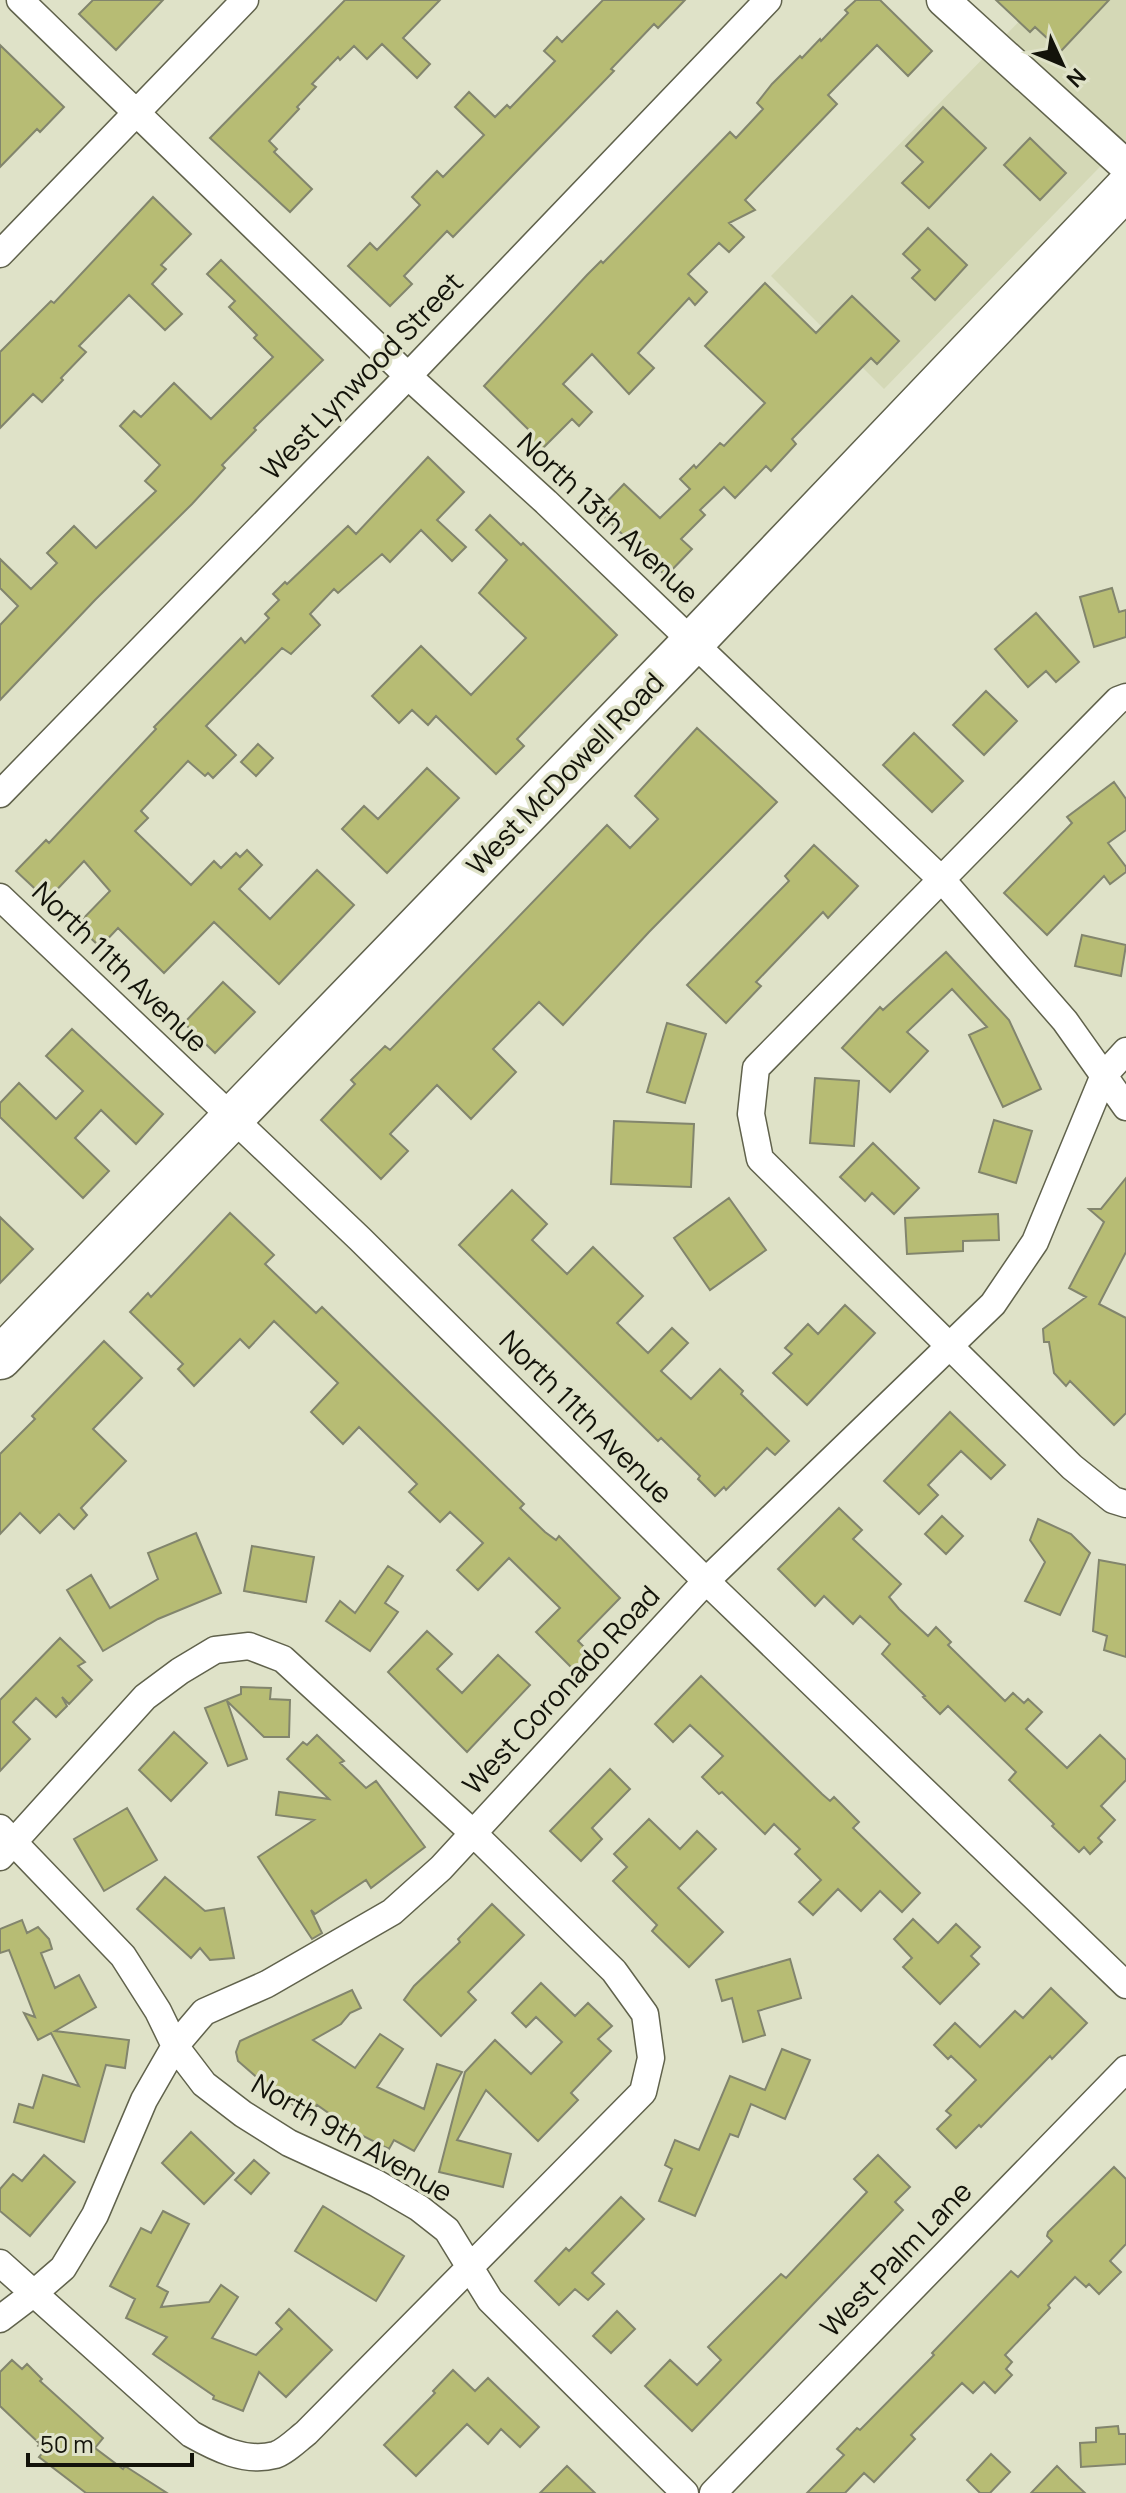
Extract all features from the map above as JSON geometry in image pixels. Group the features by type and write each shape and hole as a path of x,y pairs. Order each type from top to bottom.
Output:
{"main road":[{"name":"West McDowell Road","path":"0,1358 693,642 1126,188"}],"street":[{"name":"North 13th Avenue","path":"20,0 408,376 943,881 1065,1021 1126,1107"},
{"path":"0,254 245,0"},
{"name":"West Lynwood Street","path":"0,794 408,376 768,0"},
{"path":"943,0 1126,166"},
{"path":"1126,697 1118,700 756,1068 751,1114 760,1159 1072,1467 1113,1500 1126,1504"},
{"name":"North 11th Avenue","path":"0,897 360,1239 706,1581 1126,1985"},
{"name":"West Coronado Road","path":"0,2319 63,2268 95,2215 144,2100 175,2046 204,2012 267,1984 392,1912 441,1868 706,1581 993,1304 1035,1242 1104,1075 1126,1051"},
{"path":"0,2263 191,2434 219,2450 249,2457 277,2455 306,2433 643,2092 651,2058 645,2014 614,1971 472,1832 283,1659 249,1646 215,1650 145,1697 5,1842"},
{"name":"North 9th Avenue","path":"5,1842 123,1956 158,2011 175,2046 204,2084 243,2114 289,2143 376,2183 419,2208 447,2230 490,2300 685,2493"},
{"name":"West Palm Lane","path":"713,2493 1126,2069"}],"shaded area":[{"path":"1040,0 1126,0 1126,140 884,389 771,276"}],"building":[{"path":"93,0 163,0 116,50 79,14"},
{"path":"345,0 440,0 403,38 430,64 417,78 382,44 367,59 354,46 340,60 338,57 312,84 316,87 269,141 277,149 274,152 312,189 290,212 210,138"},
{"path":"603,0 685,0 658,28 654,24 611,69 614,71 453,237 447,231 404,276 412,284 390,306 348,266 370,243 377,250 420,205 412,197 437,171 443,177 484,135 455,107 469,92 495,117 507,105 510,108 555,61 544,51 557,37 562,42"},
{"path":"856,0 880,0 932,51 908,76 877,45 828,95 837,104 745,200 755,210 729,223 744,237 729,252 719,243 688,274 707,292 695,305 689,298 638,353 654,368 629,394 592,354 563,384 592,412 579,426 572,419 540,451 527,438 532,433 484,386 587,275 601,261 603,263 730,132 736,138 763,109 757,103 772,84 800,56 802,58 821,41"},
{"path":"996,0 1109,0 1061,51 1035,27 1030,32"},
{"path":"0,45 64,107 40,132 37,129 0,167"},
{"path":"943,107 986,148 929,208 902,183 923,162 906,146"},
{"path":"1030,138 1066,173 1040,200 1004,165"},
{"path":"153,197 191,234 161,265 166,269 152,284 182,314 165,330 129,295 79,346 86,352 42,402 33,394 0,428 0,352 51,301 54,303"},
{"path":"928,228 967,265 935,300 912,278 920,270 903,254"},
{"path":"221,260 323,360 254,428 256,430 222,465 225,468 192,504 0,700 0,625 18,606 0,588 0,559 31,589 57,563 47,553 74,526 96,548 156,491 145,481 160,465 120,426 134,411 141,417 174,383 211,419 273,357 254,338 257,335 229,307 235,301 207,274"},
{"path":"765,283 816,333 852,296 899,341 877,364 871,358 792,439 796,444 771,471 766,466 735,498 724,487 700,510 705,515 681,539 692,549 666,576 598,511 624,484 660,518 690,489 680,479 694,465 696,468 720,443 724,446 765,403 705,346"},
{"path":"428,457 464,492 437,520 466,547 452,561 421,530 390,562 382,554 338,593 334,589 310,614 320,625 291,654 282,648 206,726 236,755 213,778 208,773 205,776 188,761 141,811 148,818 135,831 191,885 214,861 221,868 236,853 240,857 247,850 262,865 239,889 270,919 317,870 354,905 279,984 214,922 164,973 118,928 100,947 77,925 110,891 84,861 47,900 16,871 46,840 49,843 156,729 154,727 241,638 245,643 269,618 265,614 279,600 273,594 348,526 356,534"},
{"path":"490,515 617,635 517,739 524,746 496,774 436,716 428,725 412,710 399,723 372,696 421,646 471,695 526,638 479,593 507,560 476,530"},
{"path":"1112,588 1119,612 1126,610 1126,637 1094,647 1080,597"},
{"path":"1036,613 1079,662 1056,682 1046,671 1028,687 995,649"},
{"path":"986,691 1017,721 984,755 953,725"},
{"path":"697,728 777,802 563,1025 539,1002 493,1049 516,1072 471,1119 437,1085 390,1134 408,1151 381,1179 321,1120 355,1084 351,1080 385,1046 390,1050 607,825 630,848 658,819 635,796"},
{"path":"914,733 963,781 932,812 883,765"},
{"path":"258,744 273,758 256,776 241,762"},
{"path":"427,768 459,798 387,873 342,829 364,806 378,819"},
{"path":"1114,782 1126,799 1126,830 1108,843 1126,867 1126,872 1110,884 1104,876 1047,935 1004,893 1072,823 1067,817"},
{"path":"814,845 858,886 828,918 823,912 756,982 761,986 726,1023 687,985 789,881 785,876"},
{"path":"1082,935 1126,945 1121,976 1075,966"},
{"path":"946,952 1009,1020 1041,1089 1003,1107 969,1035 987,1027 952,989 907,1032 928,1051 890,1092 842,1048 880,1007 883,1010"},
{"path":"223,982 255,1012 215,1053 184,1023"},
{"path":"667,1023 706,1034 685,1103 647,1092"},
{"path":"72,1029 163,1114 136,1144 101,1110 75,1138 109,1171 83,1198 0,1117 0,1103 19,1083 56,1119 83,1091 46,1056"},
{"path":"815,1078 859,1081 854,1146 810,1143"},
{"path":"994,1120 1032,1131 1016,1183 979,1172"},
{"path":"614,1121 694,1124 691,1187 611,1184"},
{"path":"873,1143 919,1188 894,1214 872,1193 865,1201 840,1177"},
{"path":"1126,1178 1126,1252 1099,1304 1126,1318 1126,1413 1114,1425 1070,1381 1066,1386 1054,1373 1049,1342 1044,1342 1043,1329 1086,1297 1069,1288 1104,1222 1089,1209 1101,1209"},
{"path":"512,1190 547,1224 532,1240 567,1274 593,1247 643,1296 617,1323 648,1353 672,1328 688,1343 661,1371 691,1399 720,1369 789,1441 775,1455 767,1448 726,1490 724,1487 715,1496 698,1479 700,1476 661,1438 658,1441 459,1245"},
{"path":"729,1198 766,1250 710,1290 674,1238"},
{"path":"230,1213 274,1255 265,1264 316,1313 322,1307 524,1504 520,1508 556,1540 559,1536 620,1598 578,1641 591,1654 574,1670 536,1632 560,1608 509,1558 478,1590 457,1570 483,1543 450,1512 440,1522 409,1492 417,1484 359,1427 343,1444 311,1412 338,1383 274,1321 249,1348 240,1339 194,1386 178,1369 183,1364 130,1312 148,1293 151,1297"},
{"path":"998,1214 999,1240 963,1241 963,1251 907,1254 905,1218"},
{"path":"0,1217 33,1249 0,1283"},
{"path":"845,1305 875,1333 807,1405 773,1373 792,1354 785,1348 808,1324 818,1334"},
{"path":"104,1341 142,1378 93,1429 126,1461 81,1508 87,1515 74,1529 59,1514 40,1533 20,1513 0,1534 0,1454"},
{"path":"950,1412 1005,1465 991,1479 961,1451 928,1485 938,1495 919,1514 884,1481"},
{"path":"839,1508 862,1530 853,1539 901,1584 889,1597 899,1609 928,1636 936,1627 951,1642 948,1645 1005,1701 1013,1693 1024,1703 1028,1699 1042,1712 1026,1729 1067,1768 1100,1735 1126,1760 1126,1780 1101,1806 1115,1820 1098,1838 1102,1842 1090,1854 1084,1847 1079,1852 1052,1826 1054,1824 1009,1780 1016,1772 948,1706 940,1714 923,1697 882,1654 890,1644 860,1616 853,1624 824,1596 815,1606 778,1569"},
{"path":"942,1516 963,1536 946,1554 925,1534"},
{"path":"1038,1519 1071,1534 1090,1553 1060,1615 1025,1601 1045,1562 1030,1540"},
{"path":"196,1533 221,1593 158,1619 103,1651 67,1590 91,1575 110,1608 158,1579 148,1553"},
{"path":"252,1546 314,1557 306,1602 244,1591"},
{"path":"1099,1560 1126,1565 1126,1657 1104,1650 1107,1636 1093,1631"},
{"path":"388,1566 403,1576 385,1603 398,1612 370,1651 326,1621 340,1601 355,1613"},
{"path":"427,1631 452,1654 437,1669 462,1693 498,1655 530,1685 467,1752 388,1672"},
{"path":"60,1638 85,1662 78,1666 92,1680 69,1704 62,1697 67,1706 56,1717 36,1698 13,1722 30,1739 0,1771 0,1700"},
{"path":"701,1676 822,1794 830,1801 834,1797 859,1822 853,1828 920,1893 902,1912 880,1891 861,1911 838,1889 813,1915 799,1902 821,1880 795,1854 800,1849 774,1824 765,1834 702,1777 723,1756 690,1725 673,1742 655,1724"},
{"path":"241,1687 271,1688 270,1699 290,1700 289,1737 264,1737 227,1701 247,1759 228,1766 205,1708 241,1694"},
{"path":"174,1732 207,1763 171,1801 139,1770"},
{"path":"317,1735 366,1788 376,1781 425,1847 371,1888 366,1880 315,1914 311,1910 322,1933 312,1939 258,1857 314,1820 276,1815 279,1792 329,1799 287,1759 303,1742 307,1745"},
{"path":"610,1769 630,1789 592,1828 602,1839 581,1861 550,1831"},
{"path":"127,1808 157,1860 104,1891 74,1839"},
{"path":"649,1819 680,1849 697,1831 716,1849 678,1888 723,1932 689,1967 652,1931 657,1925 613,1881 627,1867 614,1854"},
{"path":"165,1877 205,1911 224,1908 234,1958 210,1960 200,1948 191,1958 137,1909"},
{"path":"492,1904 524,1935 468,1992 476,2000 441,2036 404,2000"},
{"path":"913,1919 938,1943 956,1924 980,1947 971,1956 979,1964 940,2004 903,1967 912,1958 894,1939"},
{"path":"22,1920 27,1933 38,1927 49,1939 52,1949 41,1953 55,1988 79,1975 96,2007 55,2031 129,2040 125,2068 106,2065 84,2142 14,2122 19,2104 33,2108 43,2075 79,2086 51,2033 38,2040 24,2013 35,2017 9,1950 0,1953 0,1929"},
{"path":"790,1959 801,1998 758,2011 765,2035 743,2042 732,1998 722,2001 716,1980"},
{"path":"541,1983 575,2016 588,2003 612,2026 598,2039 611,2051 571,2093 578,2100 538,2141 486,2090 457,2140 511,2154 503,2187 439,2172 465,2072 495,2040 531,2074 562,2042 536,2017 526,2027 512,2013"},
{"path":"1051,1988 1087,2023 956,2148 937,2129 951,2115 946,2111 976,2080 951,2056 948,2059 934,2045 955,2023 980,2047 1015,2011 1023,2018"},
{"path":"352,1990 361,2008 313,2040 355,2068 380,2034 403,2049 377,2087 424,2109 437,2064 462,2072 414,2151 394,2140 389,2149 357,2133 317,2105 309,2116 238,2061 236,2052 240,2041"},
{"path":"782,2049 810,2060 785,2119 751,2104 738,2137 730,2134 695,2216 659,2201 672,2169 665,2165 675,2140 699,2150 730,2076 765,2090"},
{"path":"191,2132 234,2173 204,2204 162,2163"},
{"path":"44,2155 75,2182 30,2236 0,2211 0,2189 13,2174 22,2181"},
{"path":"878,2155 910,2187 895,2202 903,2210 692,2431 645,2386 670,2360 697,2385 721,2360 708,2347 781,2274 786,2278 867,2192 854,2179"},
{"path":"254,2160 269,2173 251,2194 235,2180"},
{"path":"1114,2167 1126,2179 1126,2244 1110,2261 1121,2272 1099,2294 1075,2277 1005,2355 1012,2362 1006,2369 1012,2375 995,2393 984,2382 973,2393 962,2383 911,2435 915,2439 874,2482 864,2473 845,2493 807,2493 844,2455 837,2449 934,2355 932,2353 1011,2271 1018,2277 1052,2241 1047,2236 1048,2232"},
{"path":"621,2197 644,2219 592,2273 604,2284 588,2300 575,2289 559,2305 535,2281"},
{"path":"323,2206 404,2256 376,2301 295,2251"},
{"path":"163,2211 189,2224 157,2286 168,2292 161,2307 209,2302 221,2285 238,2297 212,2338 256,2355 282,2329 276,2323 289,2309 332,2350 286,2397 259,2372 243,2411 213,2399 214,2396 153,2354 167,2337 126,2318 135,2299 110,2286 141,2228 151,2233"},
{"path":"617,2311 635,2329 611,2353 593,2336"},
{"path":"12,2360 22,2369 27,2364 42,2379 40,2381 103,2438 95,2448 123,2469 125,2466 167,2493 86,2493 39,2457 44,2451 38,2446 40,2444 0,2406 0,2372"},
{"path":"453,2370 475,2391 488,2378 539,2427 520,2447 501,2429 488,2444 467,2424 416,2476 384,2445"},
{"path":"1118,2426 1119,2434 1126,2434 1126,2464 1081,2467 1080,2443 1096,2442 1096,2428"},
{"path":"991,2454 1010,2472 990,2493 980,2493 967,2480"},
{"path":"567,2466 595,2493 540,2493"},
{"path":"1057,2466 1069,2478 1085,2493 1031,2493"}]}
